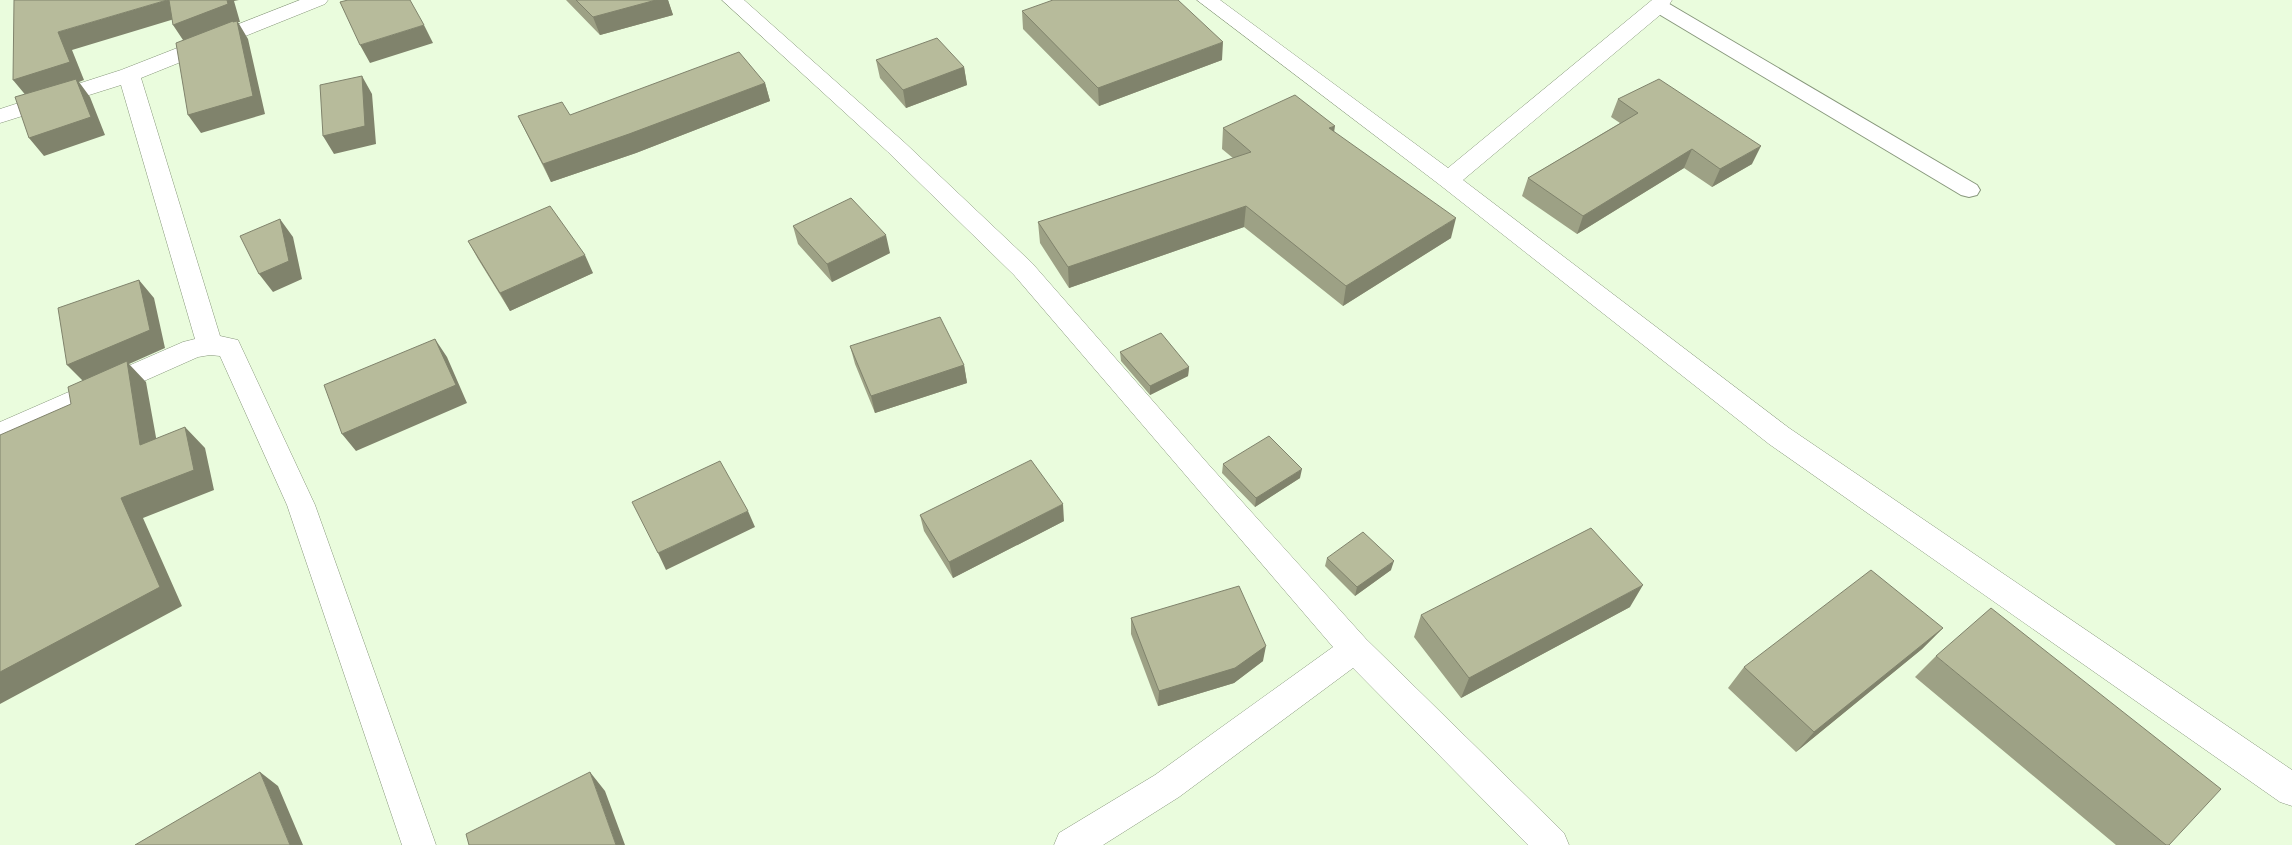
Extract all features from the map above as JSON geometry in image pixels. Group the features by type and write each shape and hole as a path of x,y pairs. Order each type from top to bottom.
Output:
{"street":[{"path":"0,116 129,75 318,0"},
{"path":"732,0 896,147 1023,269 1355,649 1552,845"},
{"path":"1207,0 1448,180 1779,436 2292,790"},
{"path":"1448,180 1661,3"},
{"path":"129,75 210,345"},
{"path":"0,434 192,350 210,345 229,347 301,505 420,845"},
{"path":"1071,845 1168,786 1355,649"}],"lane":[{"path":"1661,3 1969,190"}],"building":[{"path":"14,0 167,0 58,32 70,62 13,80"},
{"path":"169,0 227,0 228,4 173,25"},
{"path":"348,0 410,0 424,25 360,45 340,2"},
{"path":"576,0 656,0 593,17"},
{"path":"1053,0 1178,0 1223,42 1098,88 1022,11"},
{"path":"237,21 253,96 188,115 176,43"},
{"path":"937,38 964,67 903,90 876,60"},
{"path":"739,52 765,83 543,164 518,116 562,102 570,115"},
{"path":"362,76 365,126 323,136 320,85"},
{"path":"76,79 91,117 29,138 15,97"},
{"path":"1659,79 1761,146 1720,169 1692,149 1583,216 1528,178 1638,113 1618,99"},
{"path":"1295,95 1335,126 1329,128 1456,218 1346,286 1246,206 1068,267 1038,222 1251,152 1223,128"},
{"path":"851,198 886,235 827,264 793,226"},
{"path":"550,206 585,255 500,293 468,241"},
{"path":"280,219 289,261 259,274 240,236"},
{"path":"139,280 150,330 67,365 58,308"},
{"path":"940,317 964,365 871,396 850,346"},
{"path":"1161,333 1189,367 1150,386 1120,352"},
{"path":"435,339 456,385 342,434 324,385"},
{"path":"127,361 140,445 185,427 194,470 121,498 160,587 0,672 0,435 71,404 68,387"},
{"path":"1269,436 1302,469 1256,498 1223,464"},
{"path":"1031,460 1063,504 949,562 920,515"},
{"path":"720,461 748,511 658,553 632,502"},
{"path":"1591,528 1643,585 1469,678 1421,615"},
{"path":"1363,532 1394,561 1357,587 1327,558"},
{"path":"1871,570 1943,628 1814,732 1744,667"},
{"path":"1239,586 1266,646 1235,668 1159,691 1131,618"},
{"path":"1991,608 2221,789 2169,845 2166,845 1936,656"},
{"path":"260,772 290,845 135,845"},
{"path":"590,772 616,845 469,845 466,834"}]}
